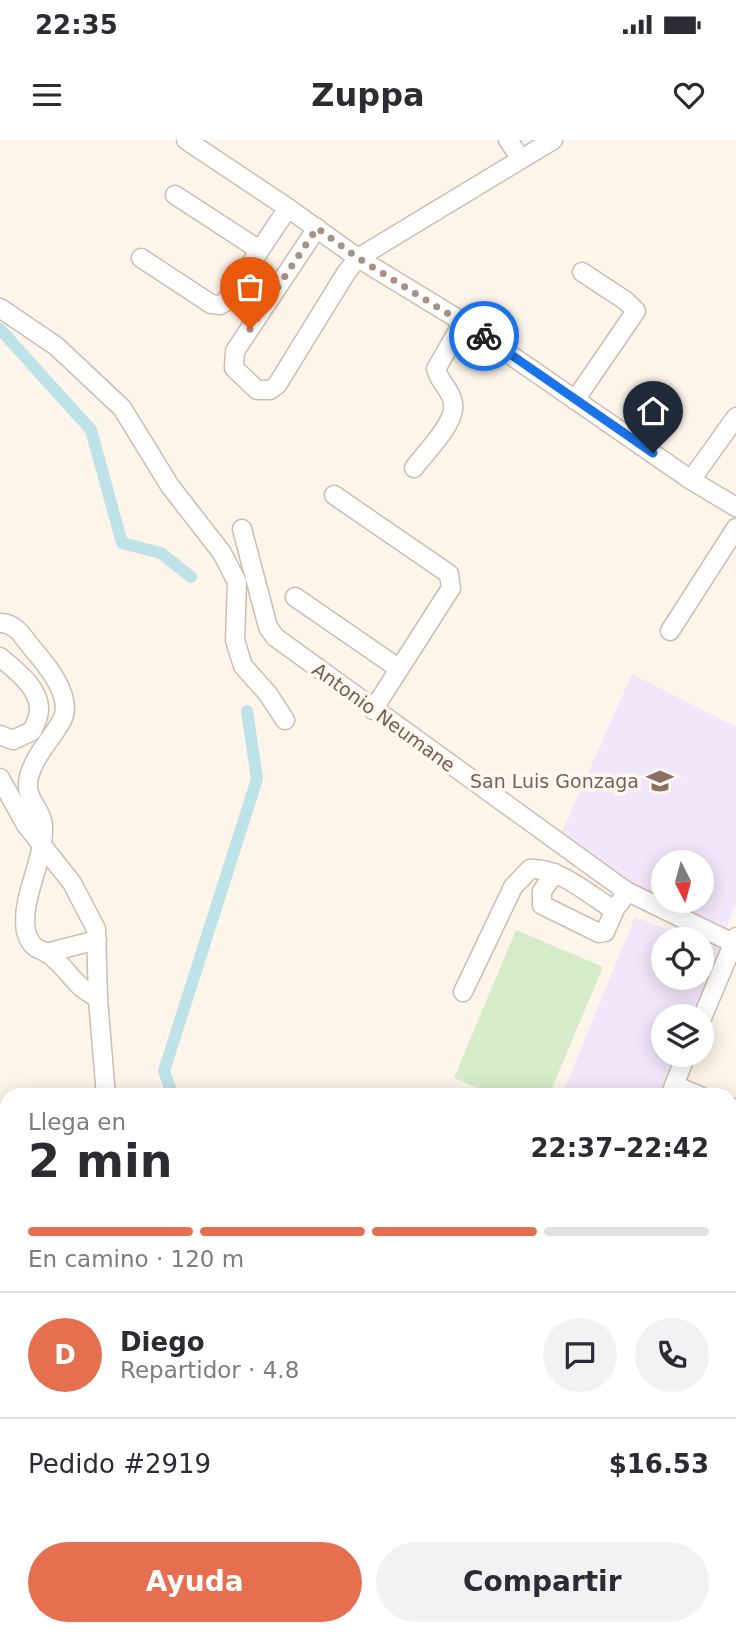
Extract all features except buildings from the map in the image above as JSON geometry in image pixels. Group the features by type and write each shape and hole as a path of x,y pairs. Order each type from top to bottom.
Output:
{"street":[{"path":"186,140 210,146 288,208 358,258 463,322 691,480 736,507"},
{"path":"508,140 521,159"},
{"path":"317,228 235,351 234,368 257,390 270,390 277,385 358,258 553,140"},
{"path":"175,195 258,250"},
{"path":"141,258 211,304 220,305 225,302 288,208"},
{"path":"575,400 636,311 635,307 582,272"},
{"path":"0,308 56,346 122,408 170,486 222,553 237,582 235,640 243,666 268,694 285,720"},
{"path":"414,468 447,425 454,406 450,392 439,381 436,369 463,322"},
{"path":"691,480 736,416"},
{"path":"334,495 449,574 451,579 451,588 373,709"},
{"path":"670,631 736,528"},
{"name":"Antonio Neumane","path":"242,529 268,626 275,637 626,891 735,940"},
{"path":"295,597 398,668"},
{"path":"0,623 6,622 15,627 44,662 64,697 65,713 62,721 39,753 28,779 32,803 43,822 43,846 26,912 26,932 32,945 46,953 80,986 98,999"},
{"path":"0,657 22,676 37,698 39,710 32,731 13,740 0,735"},
{"path":"0,778 26,825 72,883 96,929 98,999 105,1088"},
{"path":"463,992 520,877 530,869 543,868 555,873 611,908 616,907"},
{"path":"555,873 542,891 542,905 599,933 605,932 626,891"},
{"path":"46,953 97,940"},
{"path":"709,1004 730,965 735,940"},
{"path":"673,1088 681,1067"}],"shaded area":[{"name":"San Luis Gonzaga","path":"632,674 736,727 736,902 725,931 692,914 714,914 714,850 651,850 651,894 633,885 561,834"},
{"path":"635,917 662,927 651,927 651,990 702,990 696,1004 651,1004 651,1067 670,1067 661,1088 565,1088"},
{"path":"714,947 719,949 714,961"}],"green space":[{"path":"516,930 603,967 552,1088 478,1088 454,1078"}],"waterway":[{"path":"0,329 91,430 122,543 161,553 191,577"},
{"path":"170,1088 164,1071 257,779 247,711"}],"way so far":[{"path":"250,329 317,228 358,258 484,336"}],"place":[{"name":"San Luis Gonzaga","path":"660,781"}],"route":[{"path":"484,336 653,453"}]}
